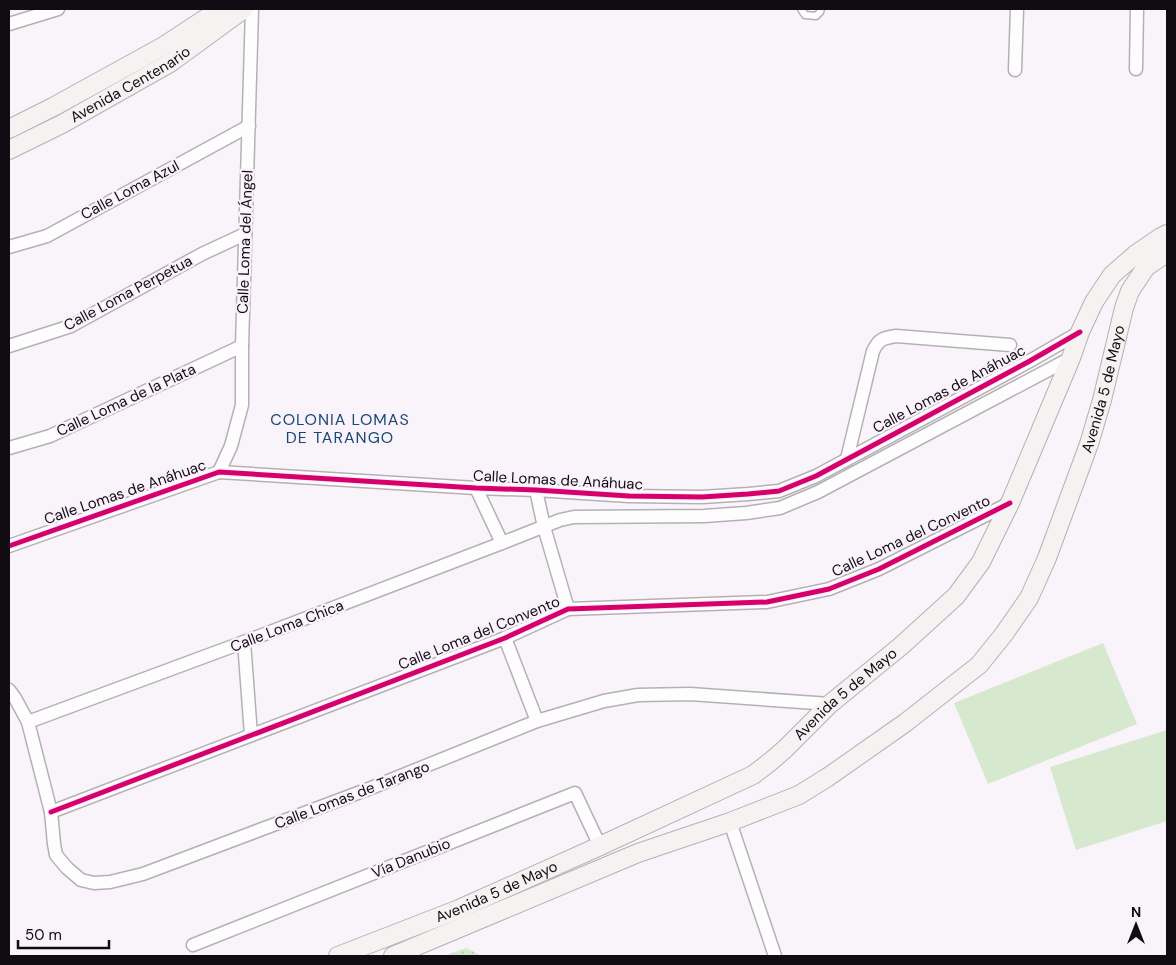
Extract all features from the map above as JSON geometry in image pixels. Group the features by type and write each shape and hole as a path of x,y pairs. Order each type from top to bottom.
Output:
{"main road":[{"name":"Avenida Centenario","path":"9,129 162,47 220,9"},
{"name":"Avenida Centenario","path":"9,150 62,124 170,63 244,9"},
{"name":"Avenida 5 de Mayo","path":"338,956 459,909 600,846 753,775 785,749 830,704 901,646 956,596 981,562 1010,503 1094,302 1112,276 1136,254 1167,234"},
{"name":"Avenida 5 de Mayo","path":"393,956 638,853 730,822 799,795 906,723 979,664 1004,634 1029,598 1047,558 1089,444 1130,291 1146,267 1167,253"},
{"path":"1071,358 1112,294 1124,280 1146,267"}],"street":[{"path":"9,24 58,9"},
{"name":"Calle Loma del Ángel","path":"219,472 232,446 242,405 252,9"},
{"path":"1015,70 1017,9"},
{"path":"1136,69 1137,9"},
{"name":"Calle Loma Azul","path":"9,248 47,236 249,126"},
{"name":"Calle Loma Perpetua","path":"9,346 71,326 202,254 246,234"},
{"name":"Calle Lomas de Anáhuac","path":"9,546 219,472 629,496 702,497 779,491 816,476 1080,332"},
{"path":"847,459 873,351 878,342 885,337 896,336 1010,345"},
{"name":"Calle Loma de la Plata","path":"9,448 50,436 242,346"},
{"name":"Calle Lomas de Anáhuac","path":"544,527 560,520 574,517 704,516 780,508 818,492 1071,358"},
{"path":"476,488 502,543"},
{"path":"536,490 544,527 568,610"},
{"name":"Calle Loma del Convento","path":"51,812 505,638 568,610 767,602 828,589 879,569 1010,503"},
{"name":"Calle Loma Chica","path":"28,722 244,642 544,527"},
{"path":"505,638 537,721"},
{"path":"244,642 251,735"},
{"name":"Calle Lomas de Tarango","path":"9,690 28,722 51,812 56,855 80,880 94,883 110,882 143,874 371,788 537,721 604,701 638,695 690,694 830,704"},
{"name":"Vía Danubio","path":"193,945 576,793 600,846"},
{"path":"730,822 774,956"}],"lane":[{"path":"801,9 805,15 811,16 816,16 821,9"}],"green space":[{"path":"1103,643 1137,724 988,784 954,703"},
{"path":"1167,730 1167,821 1076,850 1050,767"},
{"path":"466,948 482,956 444,956"}],"cycle path":[{"path":"9,546 219,472 629,496 702,497 779,491 816,476 1080,332"},
{"path":"51,812 505,638 568,609 767,602 829,589 879,569 1010,503"}],"district":[{"name":"COLONIA LOMAS DE TARANGO","path":"340,428"}]}
